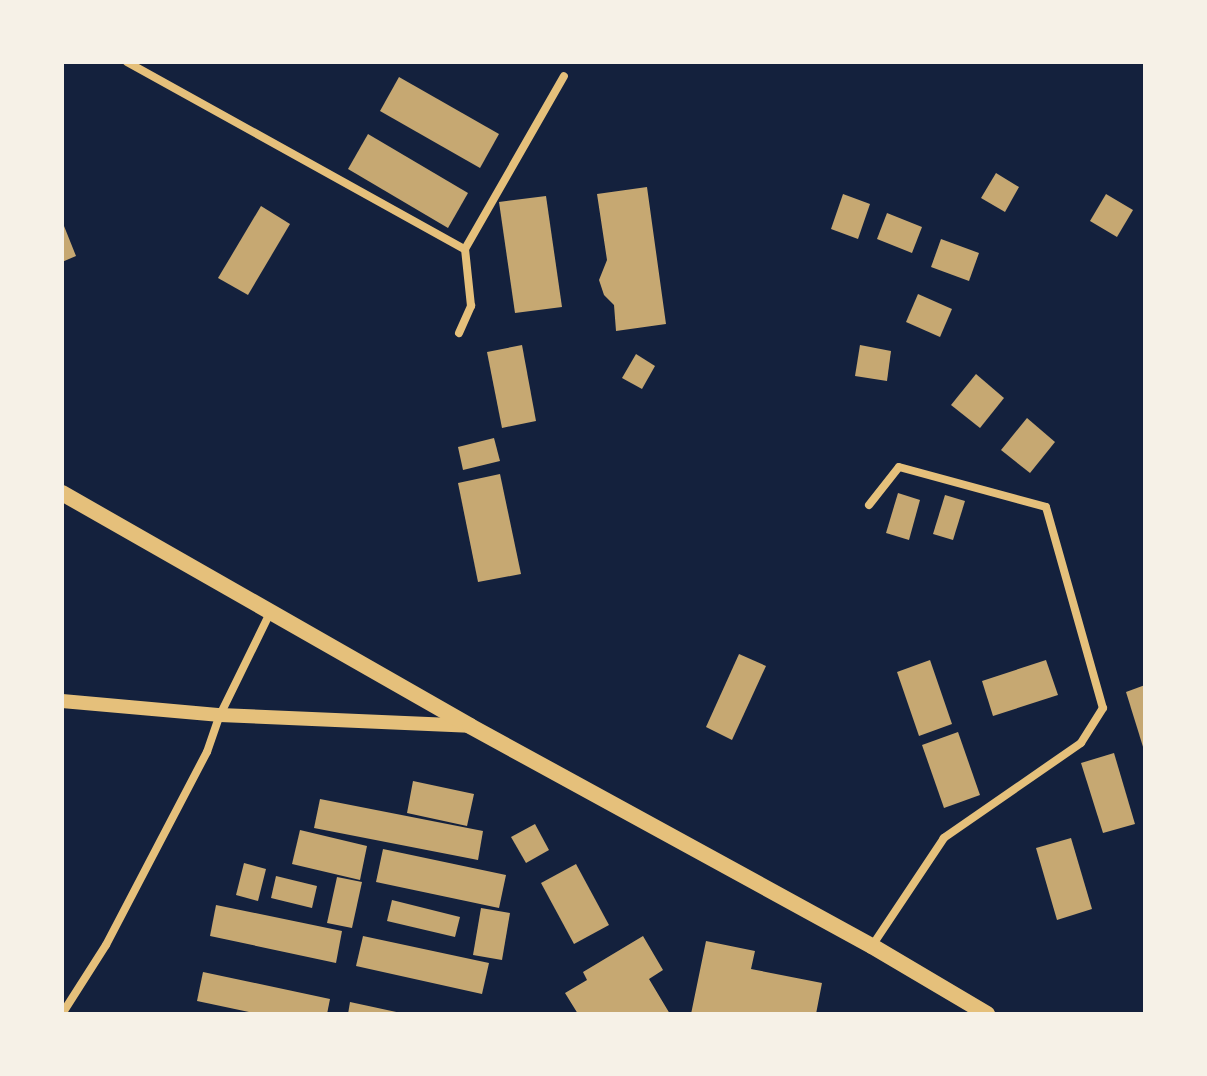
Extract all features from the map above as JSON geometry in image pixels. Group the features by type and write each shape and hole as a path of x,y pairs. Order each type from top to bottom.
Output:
{"main road":[{"path":"62,493 470,726 872,946 987,1014"}],"street":[{"path":"127,62 465,249"},
{"path":"459,333 471,306 465,249 564,76"},
{"path":"869,505 899,467 1046,507 1103,708 1081,743 944,838 872,946"},
{"path":"62,1014 106,945 207,752 220,715 271,611"},
{"path":"62,701 220,715 470,726"}],"building":[{"path":"399,77 499,134 480,168 380,111"},
{"path":"368,134 468,193 448,228 348,169"},
{"path":"996,173 1019,187 1005,212 981,198"},
{"path":"647,187 666,324 616,331 614,305 604,295 599,280 607,260 597,194"},
{"path":"843,194 870,204 858,239 831,229"},
{"path":"1106,194 1133,210 1117,237 1090,221"},
{"path":"546,196 562,307 515,313 499,202"},
{"path":"261,206 290,224 248,295 218,278"},
{"path":"887,213 922,227 912,253 877,239"},
{"path":"62,221 76,256 62,262"},
{"path":"941,239 979,253 969,281 931,267"},
{"path":"918,294 952,309 940,337 906,322"},
{"path":"522,345 536,421 502,428 487,352"},
{"path":"860,345 891,351 887,381 855,376"},
{"path":"636,354 655,366 642,389 622,378"},
{"path":"976,374 1004,398 980,428 951,405"},
{"path":"1027,418 1055,442 1030,473 1001,450"},
{"path":"494,438 500,461 463,470 458,447"},
{"path":"500,474 521,574 478,582 458,483"},
{"path":"898,493 920,500 909,540 886,533"},
{"path":"945,495 965,501 953,540 933,534"},
{"path":"739,654 766,666 732,740 706,727"},
{"path":"930,660 952,724 919,736 897,672"},
{"path":"1046,660 1058,695 993,716 982,681"},
{"path":"1145,685 1145,750 1144,750 1126,692"},
{"path":"958,732 980,795 944,808 922,745"},
{"path":"1114,753 1135,824 1103,833 1081,763"},
{"path":"413,781 474,794 467,826 407,813"},
{"path":"320,799 483,831 478,860 314,828"},
{"path":"535,824 549,850 526,863 511,837"},
{"path":"300,830 367,846 360,880 292,864"},
{"path":"1071,838 1092,909 1057,920 1036,848"},
{"path":"383,849 506,875 499,908 376,882"},
{"path":"244,863 266,869 258,901 236,895"},
{"path":"576,864 609,925 574,944 541,883"},
{"path":"276,876 317,886 312,908 271,898"},
{"path":"337,877 362,882 352,928 327,923"},
{"path":"392,900 460,917 455,937 387,921"},
{"path":"216,905 342,931 336,963 210,936"},
{"path":"481,908 510,913 502,960 473,955"},
{"path":"363,936 489,963 482,994 356,966"},
{"path":"643,936 663,970 649,979 670,1014 578,1014 565,993 587,980 583,972"},
{"path":"706,941 755,951 751,969 822,983 816,1014 691,1014"},
{"path":"203,972 330,999 327,1014 258,1014 197,1001"},
{"path":"350,1002 401,1013 401,1014 348,1014"}]}
